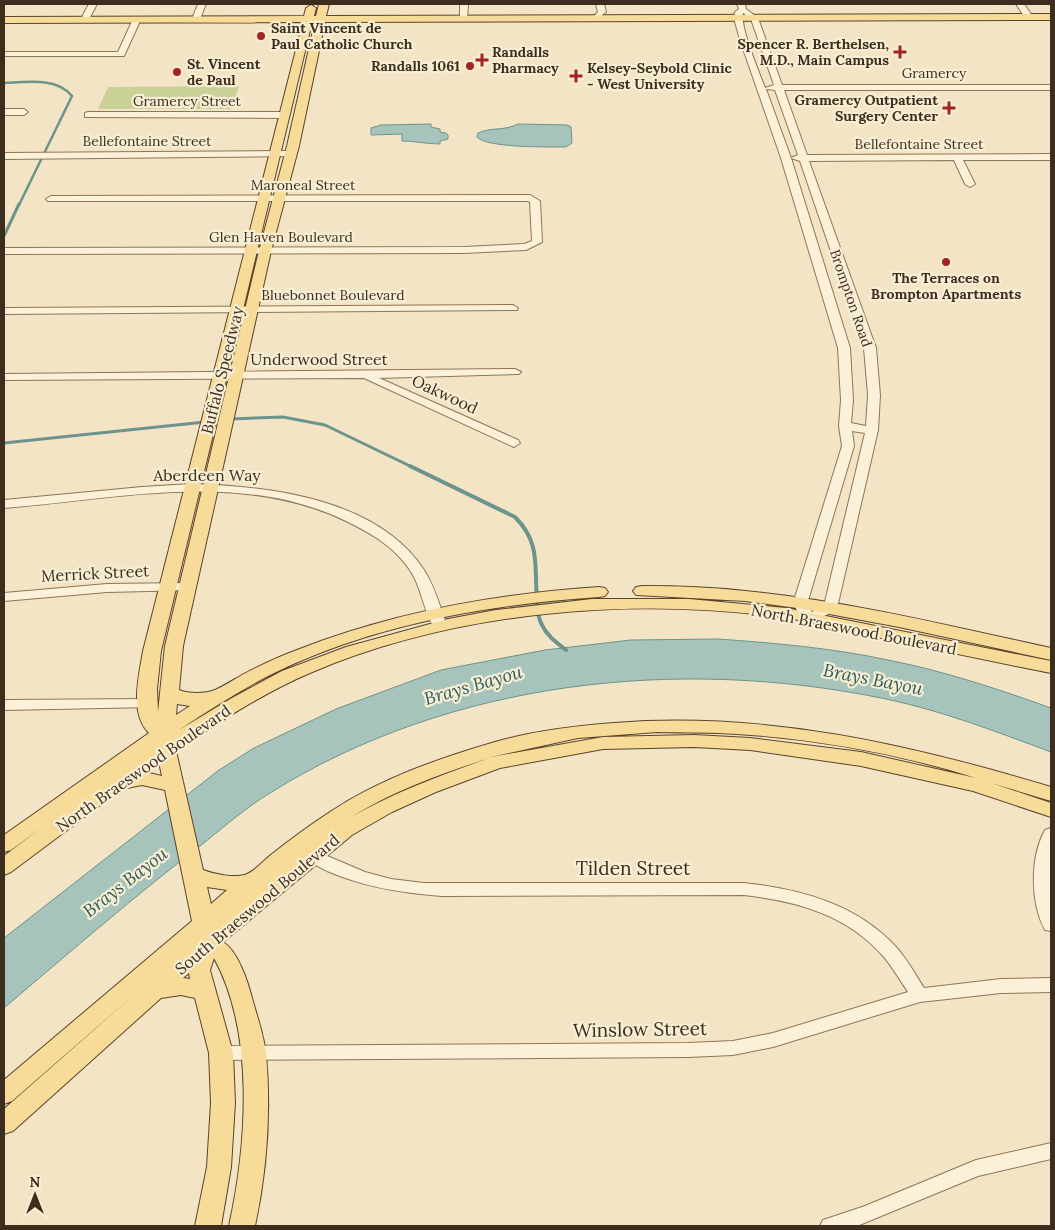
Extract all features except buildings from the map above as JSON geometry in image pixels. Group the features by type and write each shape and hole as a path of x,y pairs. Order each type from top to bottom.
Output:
{"main road":[{"path":"1025,11 1051,17"},
{"path":"4,20 198,12 1051,11"},
{"name":"Buffalo Speedway","path":"163,741 168,715 168,693 174,646 236,376 251,251 310,12"},
{"name":"Buffalo Speedway","path":"208,1226 220,1167 223,1103 220,1053 199,970 205,933 194,874 163,741 152,726 148,704 148,674 152,651 220,376 264,250 290,154 322,12"},
{"path":"4,14 87,17"},
{"path":"297,66 310,69"},
{"name":"North Braeswood Boulevard","path":"4,867 118,782 163,741 218,696 262,672 368,631 554,601 664,602 807,613 1051,667"},
{"name":"North Braeswood Boulevard","path":"807,613 830,608 1051,654"},
{"name":"North Braeswood Boulevard","path":"4,845 163,741 276,681 315,664 438,620"},
{"path":"168,693 186,700 218,696"},
{"name":"South Braeswood Boulevard","path":"4,1124 153,991 254,881 335,818 387,788 441,766 489,750 576,732 619,728 699,726 788,733 907,753 966,768 1051,794"},
{"name":"South Braeswood Boulevard","path":"4,1094 205,933 282,880 345,830 385,807 429,787 497,762 561,749 613,742 694,741 750,744 861,759 977,785 1051,810"},
{"path":"118,782 142,778 174,786"},
{"path":"194,874 231,884 254,881"},
{"path":"205,933 221,951 236,978 254,1053 255,1126 250,1184 242,1226"},
{"path":"153,991 186,986 194,987 205,993"}],"street":[{"path":"87,17 94,4"},
{"name":"Brompton Road","path":"744,12 750,57 786,158 810,240 836,316 844,348 847,400 845,426 848,446 829,512 807,613"},
{"name":"Brompton Road","path":"744,12 768,58 870,348 874,396 872,430 830,608"},
{"path":"4,54 121,54 137,16"},
{"path":"750,57 768,58"},
{"name":"Gramercy","path":"761,88 1051,87"},
{"path":"4,112 24,112"},
{"name":"Gramercy Street","path":"88,115 285,115"},
{"name":"Bellefontaine Street","path":"4,156 290,154"},
{"name":"Bellefontaine Street","path":"786,158 1051,157"},
{"path":"957,158 970,184"},
{"name":"Maroneal Street","path":"51,199 530,198 534,201 536,222"},
{"name":"Glen Haven Boulevard","path":"4,251 457,250 526,247 537,242 536,222"},
{"path":"810,240 831,240"},
{"name":"Bluebonnet Boulevard","path":"4,311 513,308"},
{"name":"Underwood Street","path":"4,377 362,375 515,372"},
{"name":"Oakwood","path":"362,375 514,443"},
{"path":"845,426 872,430"},
{"name":"Aberdeen Way","path":"4,504 192,489 247,490 286,495 350,516 393,543 416,569 426,586 438,620"},
{"path":"829,512 851,515"},
{"name":"Merrick Street","path":"4,597 99,588 188,587"},
{"path":"4,705 148,704"},
{"path":"1051,834 1044,855 1042,875 1043,899 1051,926"},
{"name":"Tilden Street","path":"313,856 338,870 360,879 396,887 442,890 744,889 797,896 829,907 872,935 889,951 920,995"},
{"name":"Winslow Street","path":"220,1053 688,1050 733,1048 773,1040 920,995 1001,986 1051,985"},
{"path":"830,1226 868,1214 976,1168 1051,1151"}],"green space":[{"path":"239,86 232,109 98,109 108,87"}],"water":[{"path":"431,124 431,127 446,133 448,139 440,141 440,144 435,144 402,141 402,134 371,135 371,128 381,125"},
{"path":"518,124 567,125 571,127 572,143 566,147 518,146 492,143 477,137 478,133 483,131 508,128"},
{"name":"Brays Bayou","path":"718,639 803,646 846,652 930,669 1011,694 1051,708 1051,752 970,722 907,704 808,686 728,680 648,680 568,688 490,702 414,725 340,755 270,793 237,816 154,882 4,1008 4,938 219,770 254,748 336,709 441,670 545,650 631,640"}],"waterway":[{"path":"4,83 50,83 66,90 72,96 19,205"},
{"path":"4,236 19,204"},
{"path":"230,419 283,417 325,425 412,467"},
{"path":"4,443 205,422"},
{"path":"410,466 515,517 529,536 533,546 536,565 537,606 540,619 549,636 566,650"}],"place":[{"name":"Saint Vincent de Paul Catholic Church","path":"261,36"},
{"name":"Spencer R. Berthelsen, M.D., Main Campus","path":"900,52"},
{"name":"Randalls Pharmacy","path":"482,60"},
{"name":"Randalls 1061","path":"470,66"},
{"name":"St. Vincent de Paul","path":"177,72"},
{"name":"Kelsey-Seybold Clinic - West University","path":"576,76"},
{"name":"Gramercy Outpatient Surgery Center","path":"949,108"},
{"name":"The Terraces on Brompton Apartments","path":"946,262"}]}
